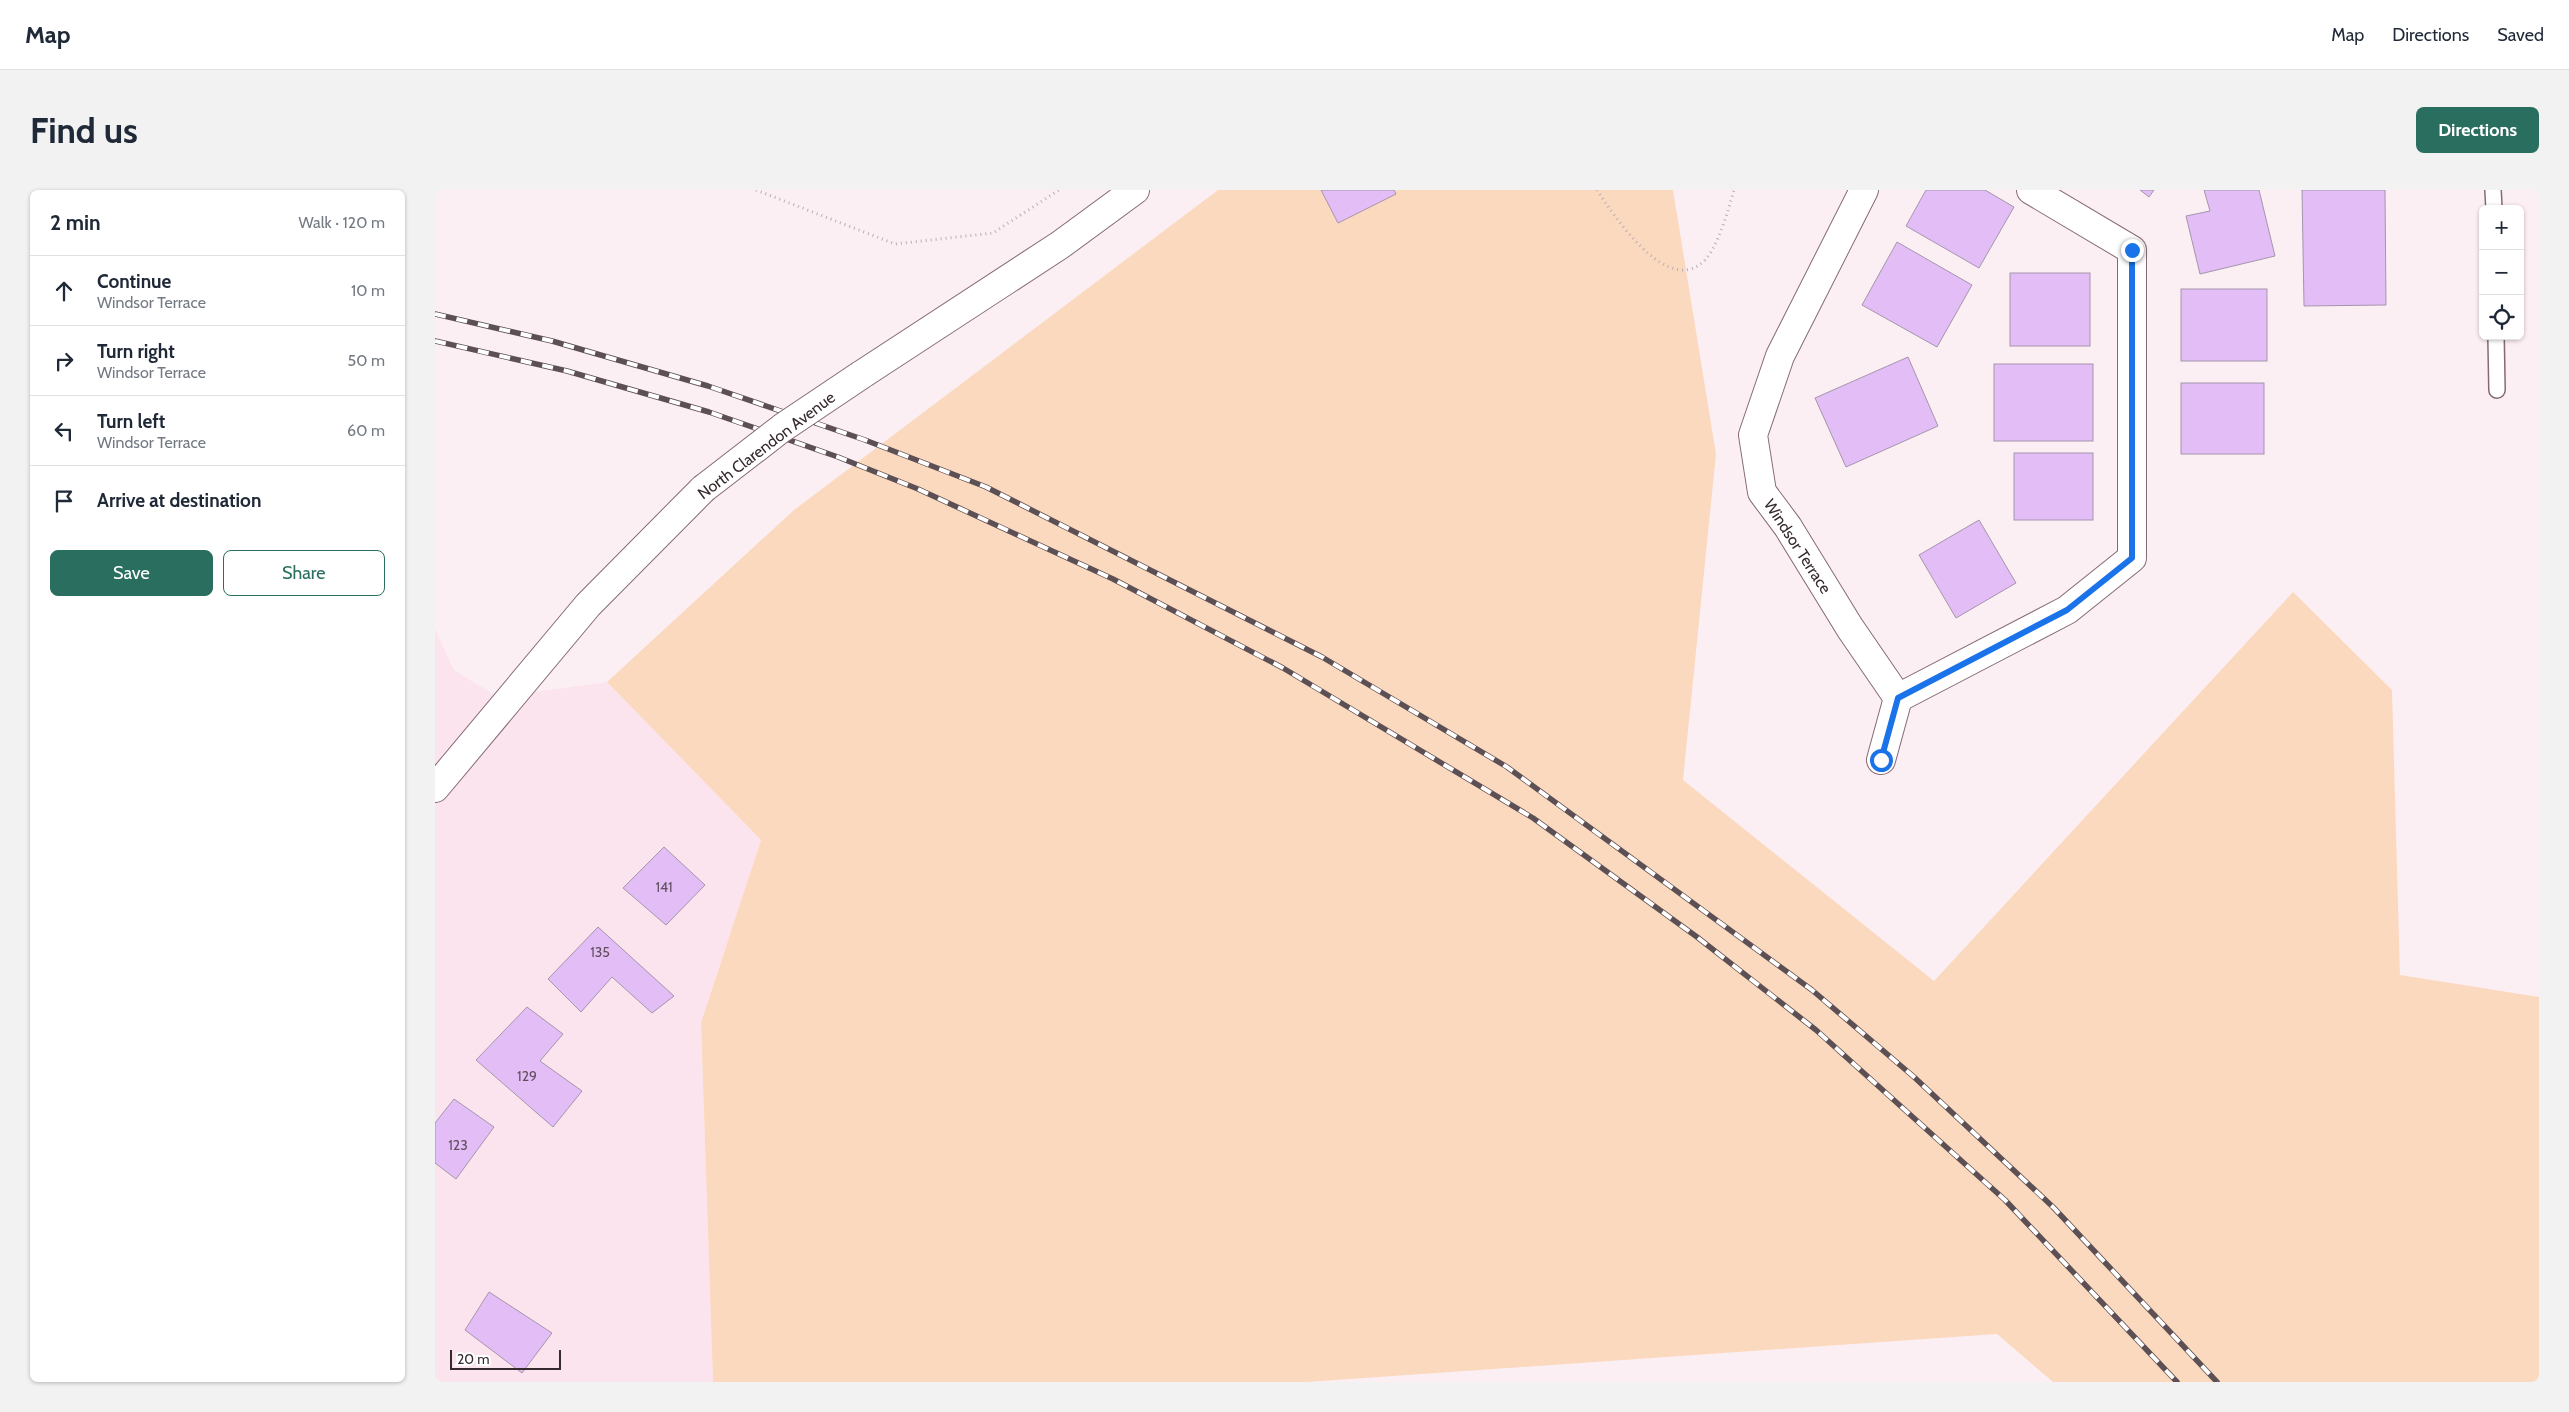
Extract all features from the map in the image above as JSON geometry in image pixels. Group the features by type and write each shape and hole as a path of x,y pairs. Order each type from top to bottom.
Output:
{"street":[{"name":"North Clarendon Avenue","path":"435,788 588,604 703,489 782,428 1060,245 1135,190"},
{"name":"Windsor Terrace","path":"1864,190 1780,356 1753,434 1762,492 1788,527 1850,628 1898,698"},
{"path":"1881,760 1898,698 2067,610 2132,558 2132,250 2045,194"}],"lane":[{"path":"2493,190 2493,205"},
{"path":"2496,340 2497,390"}],"path":[{"path":"756,190 895,244 993,233 1059,190"},
{"path":"1597,190 1636,243 1666,264 1688,269 1699,266 1708,256 1723,224 1734,190"}],"shaded area":[{"path":"1218,190 1673,190 1716,454 1683,780 1934,981 2293,592 2392,690 2400,975 2539,997 2539,1382 2053,1382 1997,1334 1307,1382 713,1382 701,1023 761,840 607,682 794,510"},
{"path":"435,629 454,670 498,697 607,682 761,840 701,1023 713,1382 435,1382"}],"building":[{"path":"1321,190 1394,190 1396,194 1338,223"},
{"path":"1926,190 1985,190 2014,207 1979,268 1906,226"},
{"path":"2140,190 2154,190 2149,197"},
{"path":"2204,190 2259,190 2275,256 2200,274 2186,216 2210,211"},
{"path":"2302,190 2385,190 2386,305 2304,306"},
{"path":"1897,242 1972,285 1937,347 1862,305"},
{"path":"2010,273 2090,273 2090,346 2010,346"},
{"path":"2181,289 2267,289 2267,361 2181,361"},
{"path":"1908,357 1938,426 1846,467 1815,398"},
{"path":"1994,364 2093,364 2093,441 1994,441"},
{"path":"2181,383 2264,383 2264,454 2181,454"},
{"path":"2014,453 2093,453 2093,520 2014,520"},
{"path":"1979,520 2016,583 1956,618 1919,555"},
{"path":"664,847 705,885 666,925 623,888"},
{"path":"598,927 674,996 652,1013 612,977 581,1012 548,979"},
{"path":"527,1007 563,1034 540,1061 582,1091 553,1127 476,1060"},
{"path":"454,1099 494,1127 456,1179 435,1163 435,1123"},
{"path":"489,1292 552,1333 522,1373 465,1330"}],"railway":[{"path":"435,314 552,341 708,386 865,440 986,487 1322,657 1507,767 1812,990 1914,1077 2053,1207 2217,1382"},
{"path":"435,341 567,371 709,412 838,457 918,489 1113,579 1283,668 1533,818 1697,937 1816,1030 2005,1200 2177,1382"}],"route":[{"path":"1881,760 1898,698 2067,610 2132,558 2132,250"}]}
